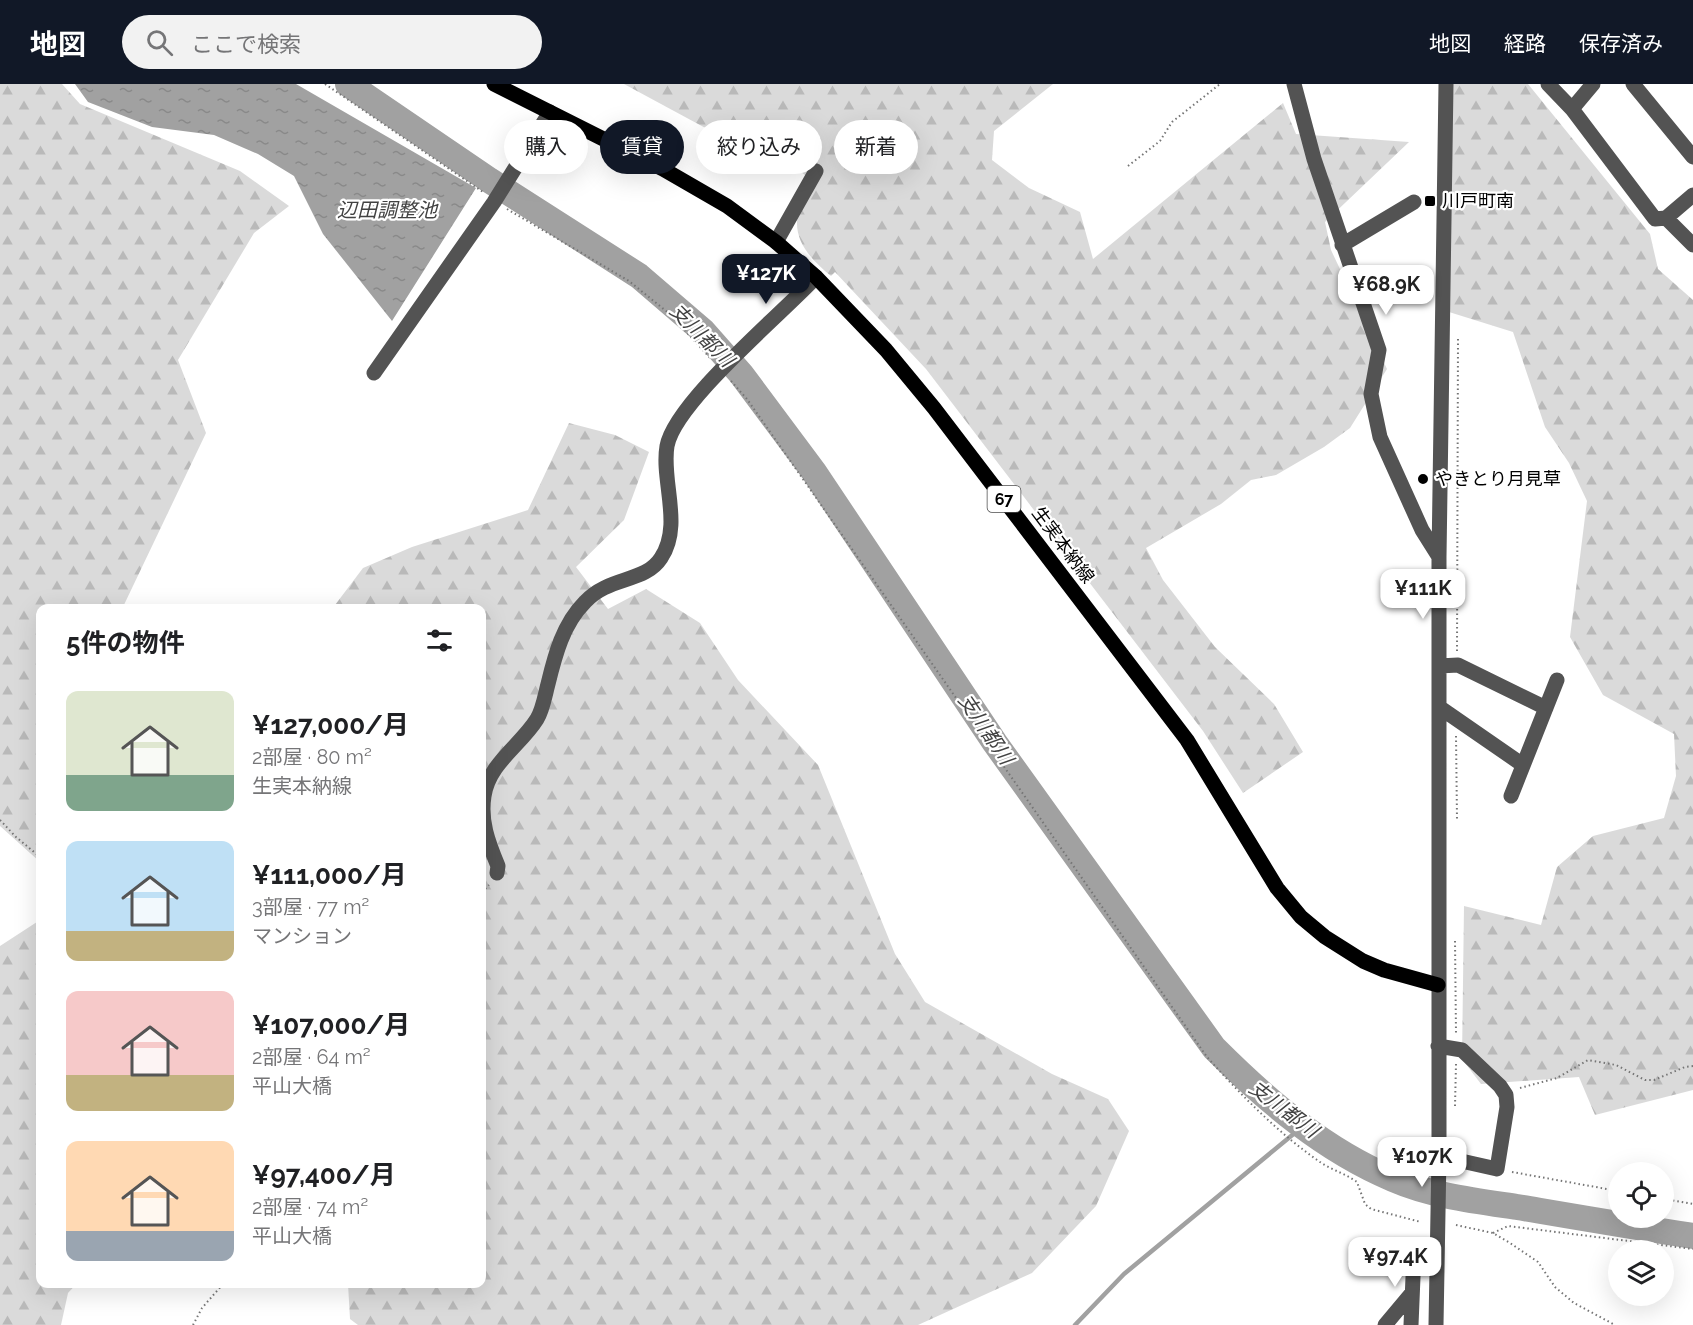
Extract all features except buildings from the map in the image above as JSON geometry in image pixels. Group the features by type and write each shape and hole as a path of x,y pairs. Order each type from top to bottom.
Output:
{"main road":[{"name":"生実本納線","path":"494,84 663,169 727,206 776,242 816,277 886,350 934,408 1159,704 1210,774 1277,888 1301,917 1325,938 1363,961 1384,970 1438,985"}],"street":[{"path":"1294,84 1314,159 1379,350 1371,394 1380,437 1422,530 1439,557"},
{"path":"1436,1325 1437,1266 1429,1221 1439,1156 1439,557 1446,84"},
{"path":"1548,84 1572,108 1655,219 1666,218 1693,195"},
{"path":"1572,108 1593,84"},
{"path":"1633,84 1693,157"},
{"path":"374,373 494,202 550,112"},
{"path":"776,242 814,174"},
{"path":"1342,245 1414,202"},
{"path":"1666,218 1693,245"},
{"path":"486,788 490,776 539,717 556,649 582,604 598,589 618,580 635,577 651,569 661,558 670,525 667,447 672,432 723,368 816,277"},
{"path":"1439,666 1458,665 1546,708"},
{"path":"1511,796 1557,680"},
{"path":"1439,707 1523,765"},
{"path":"486,830 498,866 497,873"},
{"path":"1438,1046 1462,1050 1504,1093 1507,1107 1497,1169 1439,1156"},
{"path":"1411,1325 1413,1261 1437,1266"},
{"path":"1385,1325 1411,1294"}],"path":[{"path":"325,84 475,184 494,202 629,281 671,315 723,368 1208,1057 1237,1090 1297,1144 1322,1163 1357,1182 1365,1204 1371,1209 1429,1221"},
{"path":"1128,166 1160,141 1172,122 1220,84"},
{"path":"1457,657 1458,335"},
{"path":"1456,730 1457,819"},
{"path":"0,820 36,854"},
{"path":"1455,933 1455,1107"},
{"path":"1504,1093 1557,1078 1588,1060 1616,1065 1645,1080 1654,1080 1693,1066"},
{"path":"1497,1169 1608,1189"},
{"path":"1674,1201 1693,1204"},
{"path":"1456,1225 1493,1233 1538,1262 1555,1287 1574,1303 1615,1325"},
{"path":"1493,1233 1508,1226 1693,1248"},
{"path":"192,1325 202,1308 220,1288"}],"green space":[{"path":"0,84 62,84 80,104 240,171 289,206 254,233 178,360 206,433 124,604 36,604 36,858 0,826"},
{"path":"624,84 1053,84 994,131 992,160 1029,188 1080,212 1093,259 1283,103 1296,134 1409,142 1325,222 1331,250 1387,369 1350,428 1324,447 1276,475 1251,480 1221,504 1146,548 1163,580 1215,647 1274,704 1303,752 1243,793 1203,731 926,369 835,272 831,276 809,255 799,238 797,218 801,204 817,184 804,174 822,174 822,120 696,120 696,123"},
{"path":"1453,84 1528,84 1650,234 1658,269 1693,300 1693,1090 1595,1115 1579,1077 1481,1084 1462,1059 1464,906 1541,925 1557,867 1593,836 1664,818 1676,776 1674,734 1603,695 1570,637 1587,501 1569,463 1545,427 1513,332 1449,312"},
{"path":"569,423 615,435 649,452 624,520 576,567 608,609 646,589 700,623 738,680 818,765 895,954 925,1002 1052,1074 1108,1099 1129,1131 1096,1206 1032,1273 918,1325 358,1325 350,1319 348,1288 486,1288 486,604 336,604 363,568 412,547 528,510"},
{"path":"36,923 36,1288 72,1288 68,1293 61,1325 0,1325 0,946"}],"water":[{"name":"辺田調整池","path":"75,84 296,84 476,188 392,321 323,234 294,176 258,154 214,135 152,127 88,102"}],"waterway":[{"name":"支川都川","path":"348,84 489,180 639,276 703,331 741,374 814,472 995,743 1214,1048 1276,1105 1343,1154 1393,1179 1423,1190 1470,1200 1693,1236"},
{"path":"1075,1325 1124,1274 1302,1127"}],"place":[{"name":"川戸町南","path":"1430,201"},
{"name":"やきとり月見草","path":"1423,479"}]}
